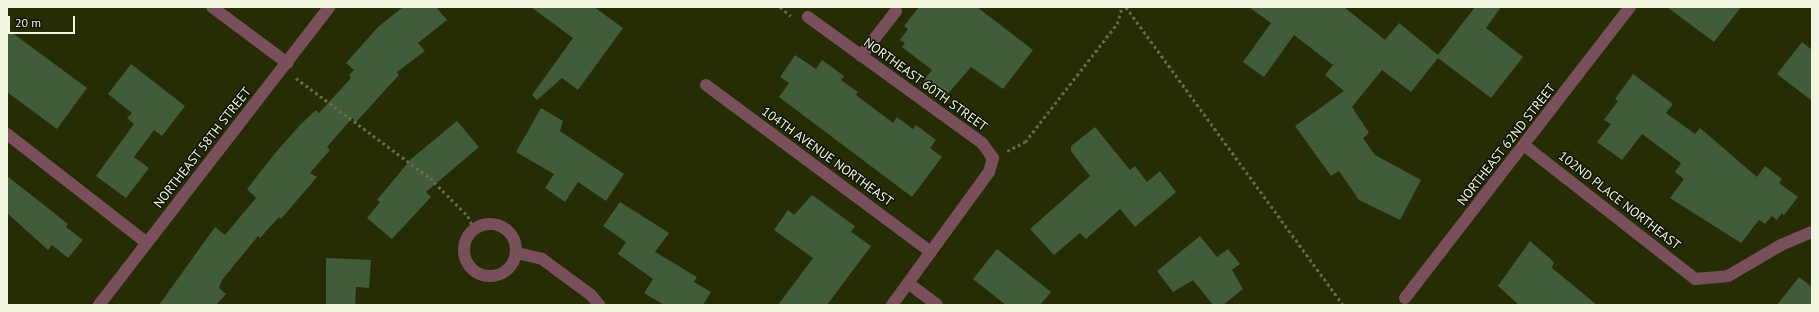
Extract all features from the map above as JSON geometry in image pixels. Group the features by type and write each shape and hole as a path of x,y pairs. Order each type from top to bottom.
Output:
{"street":[{"path":"212,7 285,65"},
{"name":"NORTHEAST 58TH STREET","path":"100,305 329,7"},
{"name":"NORTHEAST 62ND STREET","path":"1405,298 1525,146 1630,7"},
{"path":"861,56 896,11"},
{"name":"NORTHEAST 60TH STREET","path":"808,17 982,143 993,158"},
{"name":"104TH AVENUE NORTHEAST","path":"706,85 931,252"},
{"path":"7,134 148,243"},
{"name":"102ND PLACE NORTHEAST","path":"1525,146 1695,279 1728,276 1781,245 1812,232"},
{"path":"892,305 989,172 993,158"},
{"path":"482,224 503,226 514,238 517,252 507,271 498,276 478,274 465,258 467,238 474,229 482,224"},
{"path":"517,252 542,259 591,295 599,305"},
{"path":"908,283 937,305"}],"path":[{"path":"780,7 795,18"},
{"path":"993,158 1025,142 1117,24 1122,7"},
{"path":"1126,7 1343,305"},
{"path":"285,65 430,178 468,216 474,229"}],"building":[{"path":"403,7 436,7 447,20 418,43 425,51 397,72 399,75 356,122 352,118 327,147 330,150 310,173 317,177 281,219 279,217 260,238 258,236 222,280 219,288 226,294 216,305 159,305 215,227 225,235 256,198 247,189 276,152 301,124 316,110 319,113 351,78 349,75 354,70 346,63 378,27"},
{"path":"531,7 594,7 623,28 578,90 562,78 537,100 532,95 573,38"},
{"path":"919,7 977,7 1033,50 1003,89 971,67 946,96 924,80 932,70 902,47 905,43 900,40 908,29 904,26"},
{"path":"1249,7 1344,7 1385,40 1399,23 1438,55 1475,7 1501,7 1486,28 1523,57 1491,98 1438,58 1411,92 1382,70 1352,107 1369,133 1363,138 1375,155 1421,180 1400,220 1359,200 1339,171 1331,176 1295,126 1344,91 1325,75 1333,65 1294,35 1264,77 1243,62 1271,23"},
{"path":"1667,7 1741,7 1714,42"},
{"path":"7,29 87,88 57,129 7,92"},
{"path":"1802,42 1812,50 1812,101 1777,74"},
{"path":"795,55 816,69 822,60 844,76 841,80 858,92 856,95 893,123 897,117 913,129 916,125 936,140 930,148 942,157 912,197 779,97 789,83 780,77"},
{"path":"131,64 185,106 162,136 154,130 134,157 149,168 126,198 96,176 134,124 127,118 132,113 108,94"},
{"path":"1633,74 1673,104 1666,113 1695,134 1700,128 1757,177 1765,166 1782,179 1779,183 1798,197 1784,215 1782,213 1777,220 1772,216 1765,224 1759,220 1741,243 1670,198 1684,179 1675,172 1681,163 1642,134 1622,160 1597,142 1611,124 1604,120 1618,101 1615,99"},
{"path":"541,108 563,121 560,131 624,174 606,201 578,182 565,202 545,188 554,174 516,152"},
{"path":"457,121 479,147 426,192 431,197 392,239 367,218 380,202 377,200 411,159"},
{"path":"1095,127 1130,170 1135,166 1147,182 1160,171 1176,192 1135,227 1120,209 1086,239 1080,233 1054,255 1030,229 1090,176 1071,151 1071,146"},
{"path":"7,176 68,224 66,227 83,240 68,258 52,245 48,250 7,213"},
{"path":"812,195 855,226 851,232 871,246 827,305 778,305 813,258 774,230 788,210 794,215"},
{"path":"620,202 669,233 655,252 697,277 694,282 711,292 703,305 664,305 644,293 653,279 618,254 626,242 603,226"},
{"path":"1200,236 1217,257 1228,249 1240,264 1232,270 1243,289 1223,305 1213,305 1193,280 1173,292 1157,271"},
{"path":"1530,241 1554,262 1552,268 1597,305 1519,305 1498,286"},
{"path":"997,249 1051,292 1040,305 1006,305 973,279"},
{"path":"326,258 371,260 369,288 356,287 355,305 326,305"},
{"path":"1799,277 1812,287 1812,305 1777,305"}]}
